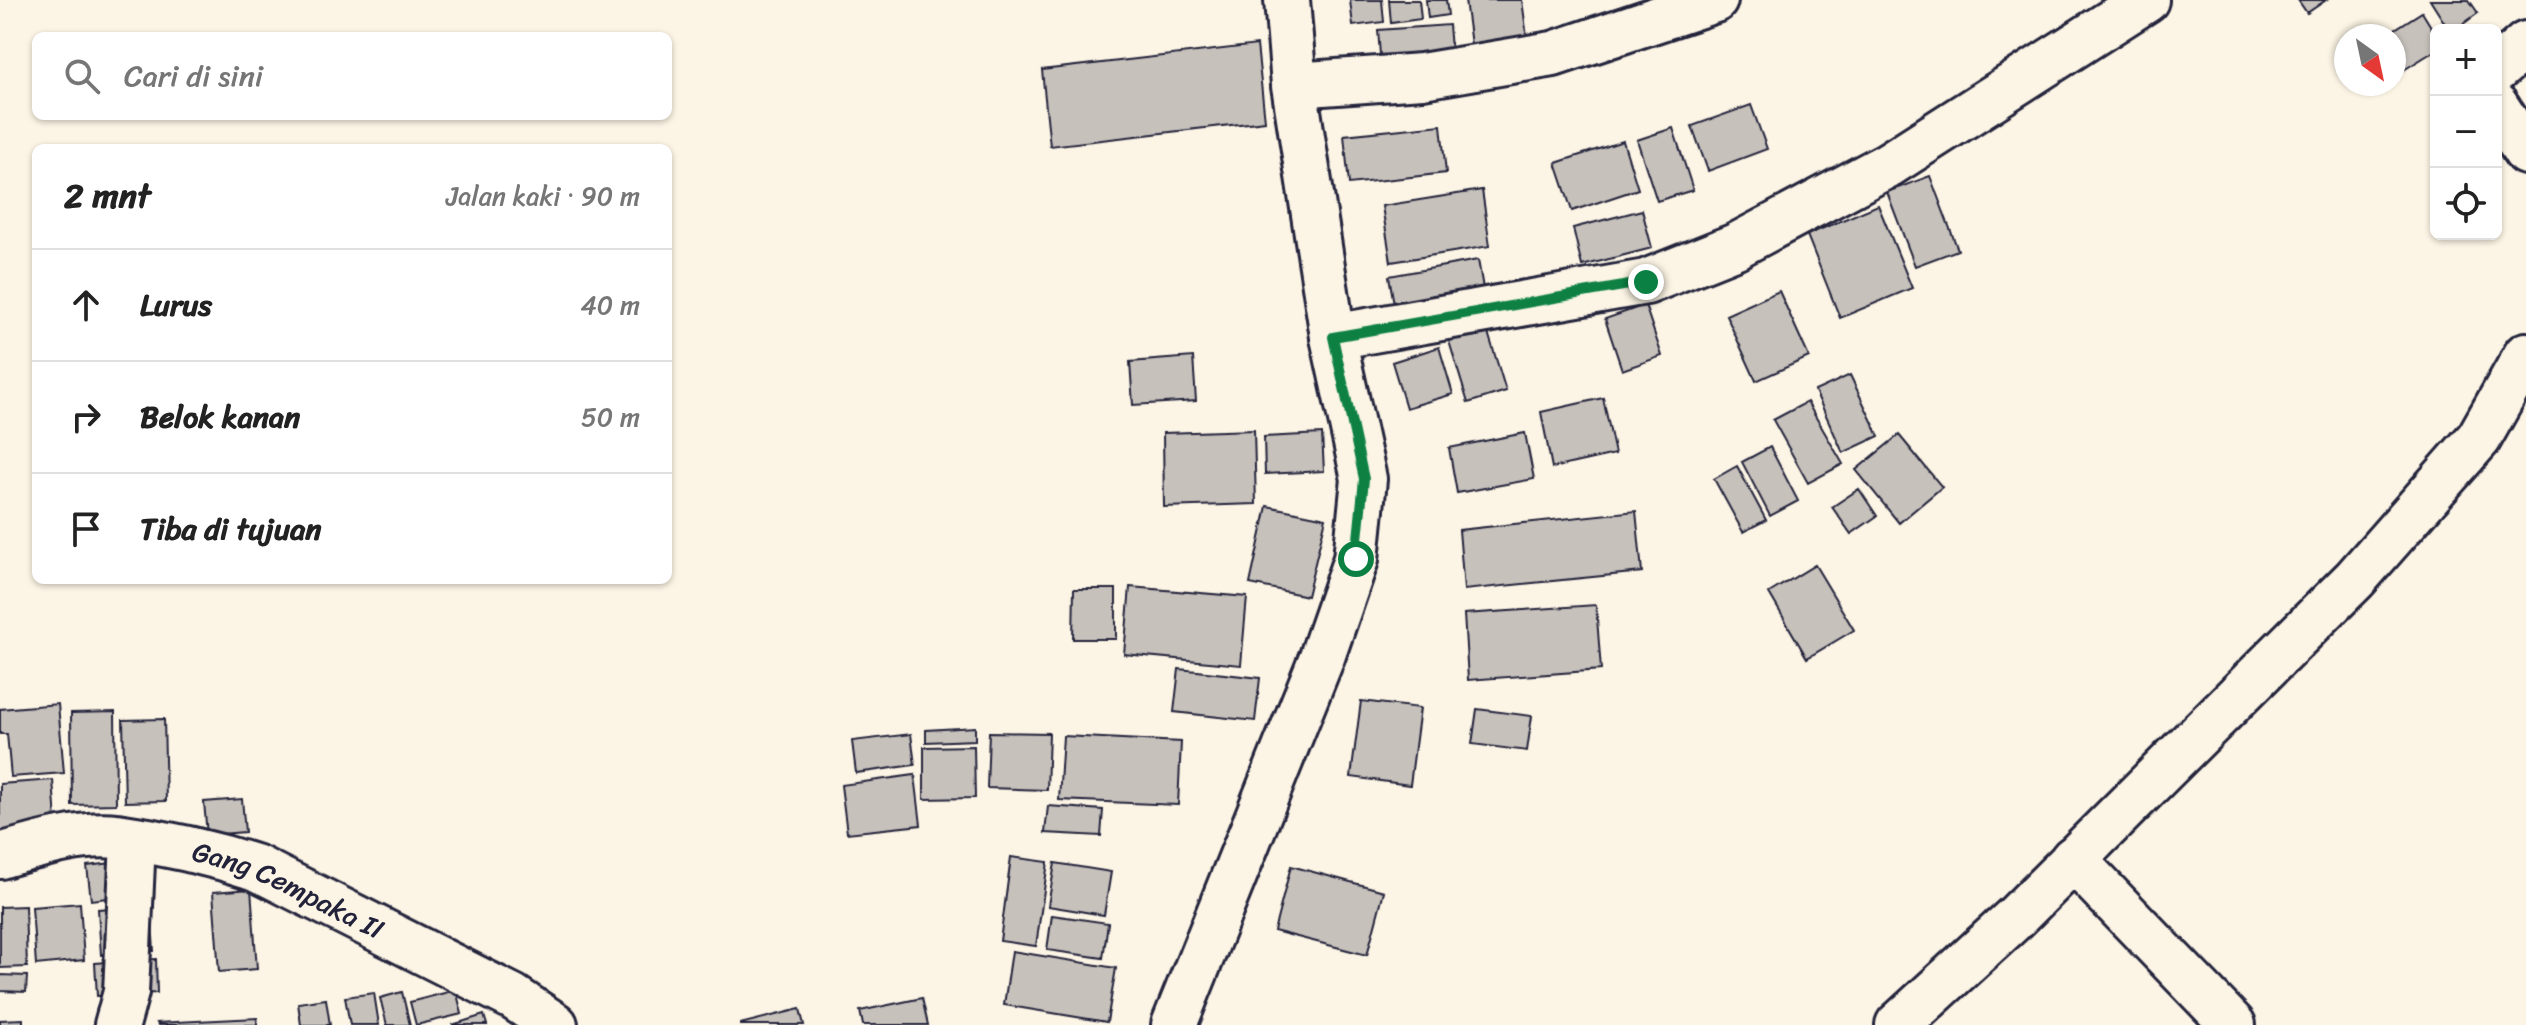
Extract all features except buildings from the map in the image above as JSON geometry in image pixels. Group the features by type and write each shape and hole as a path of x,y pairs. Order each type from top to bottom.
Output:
{"street":[{"path":"1174,1025 1322,657 1356,559 1364,479 1333,337 1294,85 1287,0"},
{"path":"1294,85 1422,76 1553,54 1715,0"},
{"path":"1333,337 1646,282 1690,267 1888,165 2146,0"},
{"path":"2502,65 2526,44"},
{"path":"2502,115 2526,152"},
{"path":"1898,1025 2016,917 2355,579 2479,438 2526,355"},
{"name":"Gang Cempaka II","path":"0,856 59,841 116,836 224,857 257,868 513,997 555,1025"},
{"path":"117,1025 126,992 133,841"},
{"path":"2073,859 2233,1025"}],"route":[{"path":"1356,559 1364,479 1333,337 1646,282"}]}
